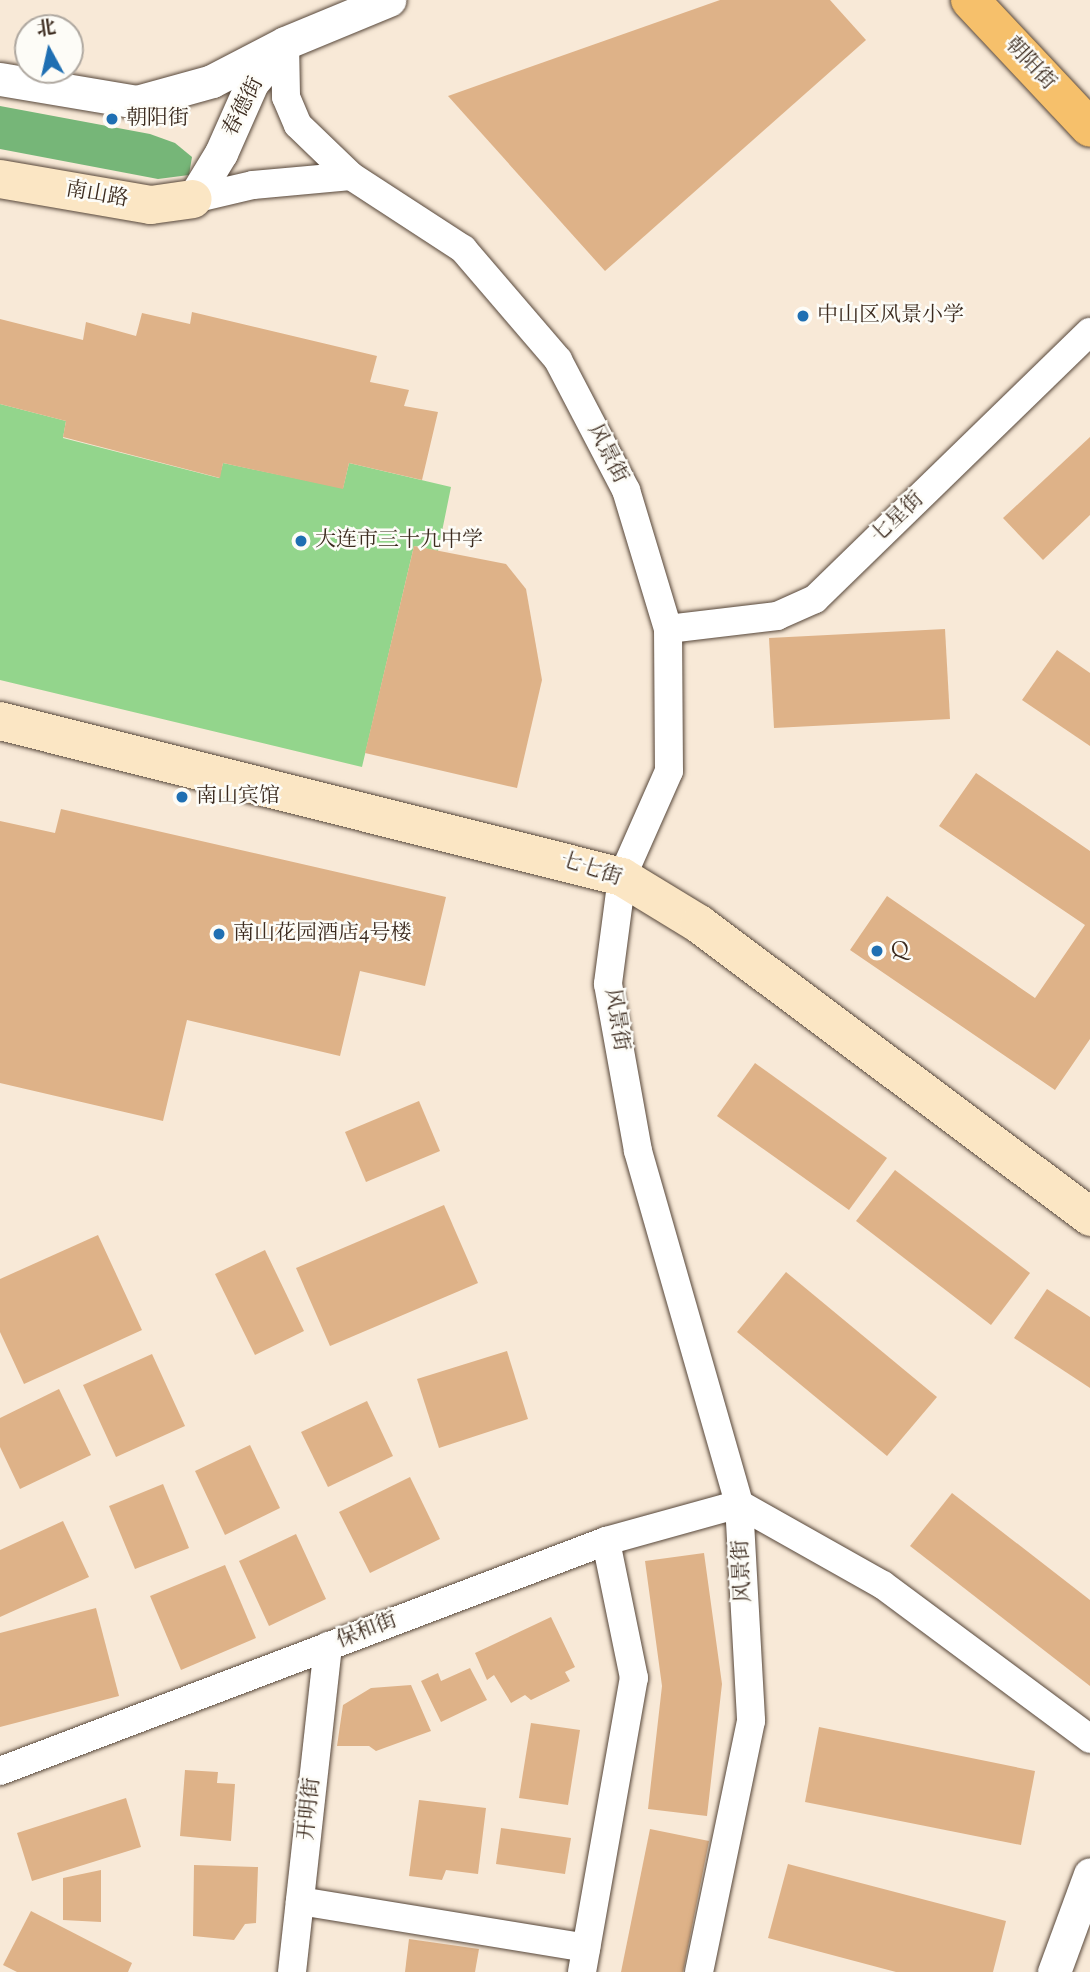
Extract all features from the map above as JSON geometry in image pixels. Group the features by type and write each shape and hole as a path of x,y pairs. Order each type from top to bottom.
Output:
{"main road":[{"name":"朝阳街","path":"970,0 1090,128"},
{"name":"南山路","path":"0,179 150,205 193,199"},
{"name":"七七街","path":"0,722 622,877 699,924 1090,1217"}],"street":[{"name":"春德街","path":"193,199 221,153 252,83 285,43 389,0"},
{"path":"0,79 137,102 212,81 285,43"},
{"name":"风景街","path":"285,43 286,97 298,125 351,176 463,249 558,360 626,490 668,629 669,771 622,877 608,984 638,1151 739,1504 751,1721 699,1972"},
{"path":"193,199 253,184 351,176"},
{"name":"七星街","path":"668,629 777,616 815,599 1090,332"},
{"path":"739,1504 883,1585 1090,1740"},
{"name":"保和街","path":"0,1771 606,1541 739,1504"},
{"path":"300,1901 584,1960 635,1678 606,1541"},
{"name":"开明街","path":"292,1972 328,1646"},
{"path":"1054,1972 1090,1874"}],"green space":[{"path":"0,106 150,134 175,143 192,157 189,175 158,179 0,149"},
{"path":"0,404 66,421 63,438 219,478 223,463 343,488 349,463 451,487 438,551 414,546 362,767 0,680"}],"building":[{"path":"720,0 830,0 866,40 605,271 448,96"},
{"path":"192,312 377,356 370,382 409,390 404,406 438,412 422,480 349,463 343,489 223,463 220,478 63,437 66,421 0,404 0,319 83,340 86,322 136,336 142,313 190,324"},
{"path":"1090,437 1090,515 1043,560 1003,518"},
{"path":"414,546 506,564 526,589 542,680 517,788 365,753"},
{"path":"945,629 950,719 774,728 769,638"},
{"path":"1057,650 1090,673 1090,746 1022,700"},
{"path":"976,773 1090,851 1090,1039 1055,1090 850,950 887,896 1035,998 1085,925 939,826"},
{"name":"南山花园酒店4号楼","path":"61,809 446,897 425,986 360,971 340,1056 187,1020 163,1121 0,1083 0,821 55,833"},
{"path":"755,1063 887,1158 849,1210 717,1116"},
{"path":"419,1101 440,1151 366,1182 345,1132"},
{"path":"895,1170 1030,1273 991,1325 856,1221"},
{"path":"444,1205 478,1283 330,1346 296,1268"},
{"path":"98,1235 142,1330 24,1384 0,1332 0,1279"},
{"path":"265,1250 304,1331 255,1355 215,1274"},
{"path":"786,1272 937,1397 887,1456 737,1332"},
{"path":"1047,1289 1090,1317 1090,1388 1014,1338"},
{"path":"507,1351 528,1419 439,1448 417,1379"},
{"path":"152,1354 185,1426 116,1457 83,1385"},
{"path":"59,1389 91,1455 20,1489 0,1447 0,1418"},
{"path":"367,1401 393,1456 328,1487 301,1432"},
{"path":"250,1445 280,1508 225,1535 195,1471"},
{"path":"410,1477 440,1539 370,1573 339,1512"},
{"path":"163,1484 189,1548 135,1569 109,1506"},
{"path":"952,1493 1090,1600 1090,1686 910,1546"},
{"path":"63,1521 89,1577 0,1617 0,1550"},
{"path":"296,1534 326,1599 269,1626 239,1561"},
{"path":"704,1553 722,1684 707,1816 648,1809 662,1686 645,1561"},
{"path":"225,1565 256,1638 181,1670 150,1596"},
{"path":"96,1608 119,1696 0,1727 0,1633"},
{"path":"551,1617 575,1667 565,1672 570,1681 531,1700 525,1695 511,1703 494,1675 487,1680 475,1653"},
{"path":"470,1668 487,1700 441,1722 421,1681 438,1673 441,1681"},
{"path":"411,1685 431,1731 376,1751 369,1746 337,1746 343,1705 371,1688"},
{"path":"531,1723 580,1730 568,1805 519,1798"},
{"path":"819,1727 1035,1771 1021,1845 805,1802"},
{"path":"185,1770 218,1772 217,1783 235,1784 231,1841 180,1836"},
{"path":"126,1798 141,1847 32,1881 17,1833"},
{"path":"419,1800 486,1808 478,1874 446,1870 442,1880 409,1876"},
{"path":"501,1828 571,1838 565,1874 496,1864"},
{"path":"650,1829 709,1841 683,1972 621,1972"},
{"path":"788,1864 1006,1921 993,1972 896,1972 768,1938"},
{"path":"194,1865 258,1867 256,1923 245,1924 234,1940 193,1936"},
{"path":"101,1870 101,1922 63,1920 63,1878"},
{"path":"31,1911 132,1963 128,1972 17,1972 3,1965"},
{"path":"409,1939 479,1949 475,1972 405,1972"}],"place":[{"name":"朝阳街","path":"112,119"},
{"name":"中山区风景小学","path":"803,316"},
{"name":"大连市三十九中学","path":"301,541"},
{"name":"南山宾馆","path":"182,797"},
{"name":"南山花园酒店4号楼","path":"219,934"},
{"name":"Q","path":"877,951"}]}
